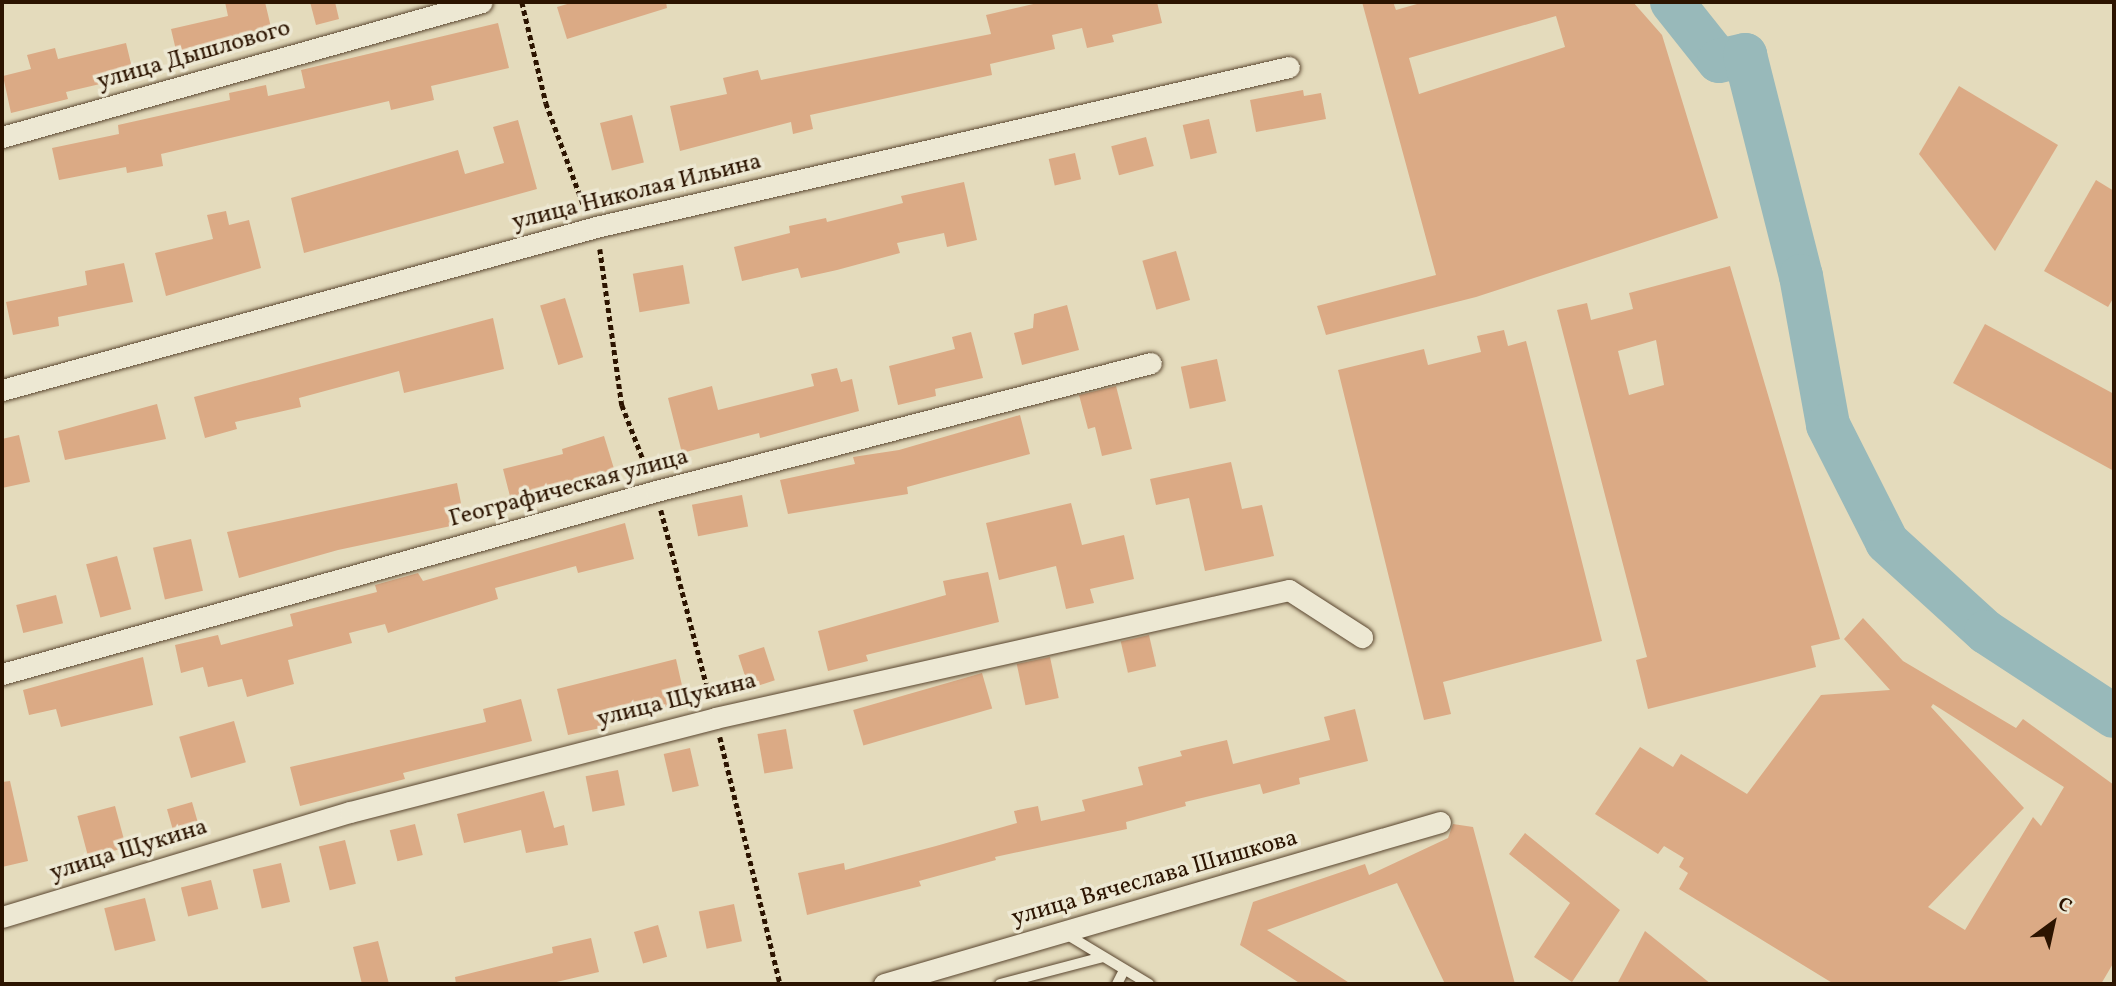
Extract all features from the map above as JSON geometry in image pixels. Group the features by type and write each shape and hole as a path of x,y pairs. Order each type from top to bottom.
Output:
{"street":[{"name":"улица Дышлового","path":"2,137 481,2"},
{"name":"улица Николая Ильина","path":"2,390 596,227 1289,67"},
{"name":"Географическая улица","path":"2,674 656,491 1151,363"},
{"name":"улица Щукина","path":"2,917 350,812 715,718 1289,590 1362,637"},
{"name":"улица Вячеслава Шишкова","path":"884,984 1066,934 1440,822"}],"lane":[{"path":"1066,934 1149,984"},
{"path":"1000,984 1103,957"},
{"path":"1116,984 1124,970"}],"building":[{"path":"225,2 265,2 273,36 179,63 171,29 228,16"},
{"path":"310,2 335,2 339,19 316,25"},
{"path":"574,2 666,2 667,8 567,39 557,7"},
{"path":"1042,2 1157,2 1162,23 1112,35 1114,42 1087,48 1082,28 1052,35 1055,49 990,64 992,75 810,115 813,129 793,134 791,122 680,151 670,106 727,94 723,78 758,70 761,80 991,34 986,15"},
{"path":"1362,2 1393,2 1396,10 1424,2 1633,2 1662,35 1718,218 1476,297 1326,335 1317,306 1436,275","holes":["1556,16 1565,47 1419,94 1409,58"]},
{"path":"498,23 509,68 431,86 434,100 391,110 389,101 161,154 163,166 127,173 126,167 59,180 52,148 119,134 118,125 230,100 229,93 266,85 268,96 305,88 301,70"},
{"path":"126,43 134,76 66,92 68,99 11,113 3,76 31,69 27,55 55,48 58,59"},
{"path":"1959,86 2058,145 1995,251 1919,154"},
{"path":"1303,90 1304,96 1321,93 1326,119 1256,132 1250,100"},
{"path":"632,115 644,163 612,171 600,123"},
{"path":"1209,119 1217,153 1191,159 1183,125"},
{"path":"518,120 537,189 304,253 291,198 458,150 465,174 504,163 493,127"},
{"path":"1146,137 1154,166 1119,175 1111,146"},
{"path":"1075,153 1081,179 1055,185 1049,159"},
{"path":"2096,180 2114,191 2114,297 2108,307 2044,271"},
{"path":"964,182 977,240 947,247 944,233 897,243 900,253 837,270 801,278 798,268 742,281 734,247 790,233 789,226 826,218 827,222 903,203 901,196"},
{"path":"226,211 229,225 249,220 261,268 166,296 155,253 213,239 207,215"},
{"path":"1176,251 1190,300 1156,310 1142,261"},
{"path":"124,263 133,302 58,317 59,326 13,335 6,302 87,285 85,271"},
{"path":"683,265 690,303 640,312 633,274"},
{"path":"1730,266 1840,639 1811,646 1816,667 1648,709 1636,660 1647,657 1557,310 1587,303 1591,320 1633,309 1629,293","holes":["1656,340 1664,385 1629,395 1618,351"]},
{"path":"565,298 583,357 558,365 540,306"},
{"path":"1067,305 1079,350 1022,365 1014,333 1033,328 1034,314"},
{"path":"493,318 504,369 404,393 399,371 299,398 301,407 235,422 237,429 205,438 194,397"},
{"path":"1985,324 2114,394 2114,471 1953,383"},
{"path":"1504,330 1508,346 1526,341 1602,641 1443,682 1451,714 1424,720 1338,370 1424,349 1428,365 1481,352 1477,336"},
{"path":"971,332 983,378 935,389 936,396 898,405 889,366 955,349 952,337"},
{"path":"1217,359 1226,401 1190,409 1181,367"},
{"path":"837,368 841,382 852,379 859,411 760,438 759,433 682,453 668,398 712,386 718,410 814,386 811,374"},
{"path":"1116,386 1132,449 1102,456 1095,427 1088,429 1079,395"},
{"path":"157,404 166,439 65,460 58,431"},
{"path":"1020,415 1030,454 907,487 908,494 788,514 780,480 855,464 853,457 899,450"},
{"path":"19,435 30,482 2,488 2,439"},
{"path":"604,436 615,472 546,491 548,500 513,508 503,469 563,454 562,449"},
{"path":"1231,462 1242,509 1262,505 1274,556 1205,571 1189,498 1156,505 1150,479"},
{"path":"457,483 465,523 338,550 239,578 227,532"},
{"path":"742,495 748,526 698,536 692,505"},
{"path":"1071,503 1082,545 1124,535 1134,579 1090,589 1094,603 1066,609 1056,566 999,580 986,523"},
{"path":"625,523 634,559 578,573 576,566 495,588 498,599 388,633 385,624 349,633 352,643 288,660 294,684 247,697 242,679 208,687 203,667 181,673 175,645 218,635 221,645 293,626 290,614 377,592 375,585 418,573 423,581"},
{"path":"191,539 203,591 165,599 153,548"},
{"path":"117,556 131,609 100,617 86,564"},
{"path":"988,572 999,622 866,655 868,661 828,671 818,631 946,595 943,581"},
{"path":"56,595 63,623 23,633 16,605"},
{"path":"1863,618 1903,661 2016,728 2023,719 2114,785 2114,962 2101,984 1834,984 1679,889 1688,873 1679,867 1684,858 1664,846 1658,854 1595,814 1640,747 1673,767 1681,754 1747,794 1821,695 1890,690 1844,639","holes":["1933,704 2064,787 2041,826 2033,817 1965,930 1928,907 2024,808 1931,707"]},
{"path":"1149,635 1156,666 1128,673 1121,642"},
{"path":"764,647 775,680 749,689 738,655"},
{"path":"143,657 153,705 61,727 56,709 29,715 23,690"},
{"path":"1050,657 1059,698 1025,705 1017,664"},
{"path":"676,659 686,703 608,720 610,726 568,735 557,689"},
{"path":"982,673 992,709 863,746 853,710"},
{"path":"521,699 532,741 403,773 405,779 300,806 290,767 486,722 483,709"},
{"path":"1355,709 1368,761 1299,778 1300,784 1263,794 1260,784 1185,802 1186,806 1126,822 1127,829 995,857 996,860 919,881 921,886 807,915 798,873 844,863 845,870 1017,823 1014,811 1038,806 1041,821 1085,811 1082,800 1143,785 1138,767 1182,756 1180,751 1227,740 1233,764 1330,740 1324,717"},
{"path":"234,721 246,762 191,778 179,737"},
{"path":"786,729 793,768 764,773 757,734"},
{"path":"690,748 699,786 672,792 664,754"},
{"path":"618,770 625,805 592,812 586,776"},
{"path":"10,781 28,861 2,867 2,782"},
{"path":"544,791 554,828 564,825 568,845 526,853 521,830 464,843 457,814"},
{"path":"192,802 201,833 176,840 167,809"},
{"path":"115,806 126,848 88,858 77,816"},
{"path":"415,824 423,855 398,861 390,830"},
{"path":"1453,824 1473,827 1515,984 1445,984 1397,883 1267,930 1351,984 1301,984 1240,945 1253,902 1365,864 1369,875 1448,838"},
{"path":"1525,833 1620,910 1572,982 1534,957 1570,903 1509,854"},
{"path":"345,840 356,884 330,890 319,847"},
{"path":"281,863 290,902 262,908 253,870"},
{"path":"211,880 218,909 188,917 181,887"},
{"path":"145,898 156,941 115,951 104,908"},
{"path":"734,904 742,941 707,949 699,911"},
{"path":"658,925 667,957 643,964 634,932"},
{"path":"1645,931 1711,984 1617,984"},
{"path":"591,938 599,972 548,984 456,984 455,977 553,953 552,947"},
{"path":"378,941 389,984 362,984 353,947"}],"waterway":[{"path":"1672,2 1719,61 1745,55 1801,276 1828,425 1887,542 1986,632 2114,716"}]}
